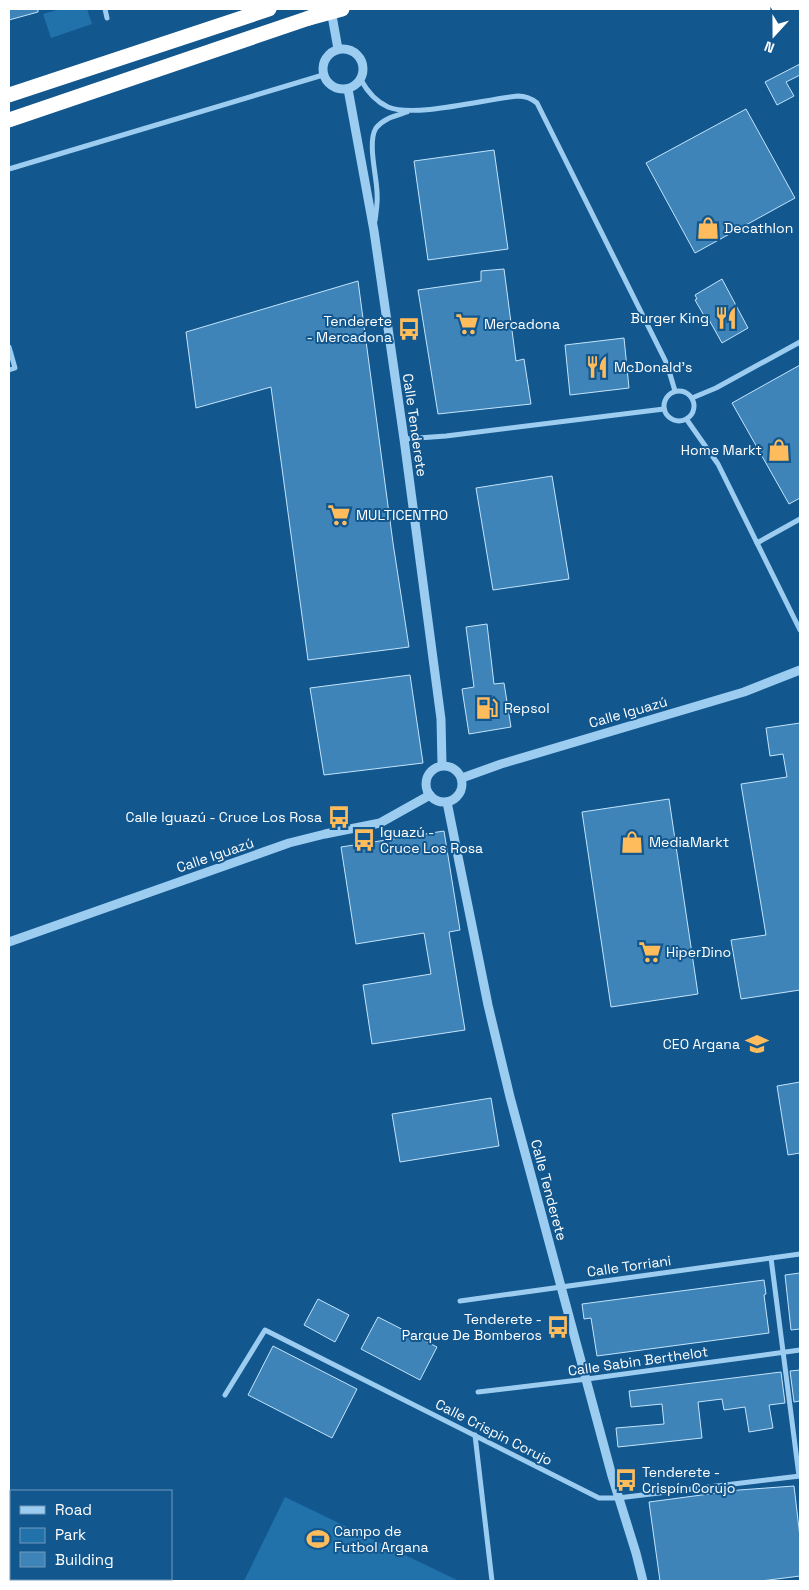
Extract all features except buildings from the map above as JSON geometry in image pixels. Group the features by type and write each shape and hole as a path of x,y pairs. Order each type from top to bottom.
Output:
{"highway":[{"path":"9,95 269,9"},
{"path":"9,120 309,18 342,9"}],"street":[{"path":"104,9 107,18"},
{"path":"331,9 338,49"},
{"path":"338,49 350,49 360,57 364,68 361,80 356,86 348,89 334,87 329,84 323,75 323,64 328,54 338,49"},
{"path":"9,169 323,75"},
{"path":"361,80 380,102 397,110 410,111"},
{"name":"Calle Tenderete","path":"348,89 374,231 404,439 441,719 442,765"},
{"path":"374,231 378,196 372,148 373,135 375,130 388,118 410,111 518,96 533,99 537,103 667,364 675,391"},
{"path":"692,398 716,388 800,342"},
{"path":"9,347 16,368 9,370"},
{"path":"675,391 682,391 692,398 694,410 687,420 675,421 670,419 664,409 666,398 675,391"},
{"path":"404,439 446,436 664,409"},
{"path":"687,420 718,464 800,630"},
{"path":"757,543 800,519"},
{"name":"Calle Iguazú","path":"462,778 501,764 744,692 800,670"},
{"path":"442,765 454,768 462,778 463,786 460,793 454,799 447,802 441,802 430,795 426,788 426,780 429,773 434,768 442,765"},
{"name":"Calle Iguazú","path":"9,942 289,843 380,823 430,795"},
{"name":"Calle Tenderete","path":"447,802 490,1014 510,1097 618,1498 643,1581"},
{"name":"Calle Torriani","path":"460,1301 800,1254"},
{"path":"771,1258 798,1447 800,1476"},
{"name":"Calle Crispin Corujo","path":"225,1395 265,1330 599,1498 618,1498 800,1476"},
{"name":"Calle Sabin Berthelot","path":"478,1392 800,1350"},
{"path":"475,1435 492,1581"}],"green space":[{"path":"60,9 87,9 92,24 51,38 43,14"},
{"name":"Campo de Futbol Argana","path":"285,1497 459,1581 244,1581"}],"place":[{"name":"Decathlon","path":"708,228"},
{"name":"Burger King","path":"726,318"},
{"name":"Mercadona","path":"467,324"},
{"name":"Tenderete - Mercadona","path":"409,329"},
{"name":"McDonald's","path":"597,367"},
{"name":"Home Markt","path":"779,450"},
{"name":"MULTICENTRO","path":"339,515"},
{"name":"Repsol","path":"487,708"},
{"name":"Calle Iguazú - Cruce Los Rosa","path":"339,817"},
{"name":"Iguazú - Cruce Los Rosa","path":"364,840"},
{"name":"MediaMarkt","path":"632,842"},
{"name":"HiperDino","path":"650,952"},
{"name":"CEO Argana","path":"757,1044"},
{"name":"Tenderete - Parque De Bomberos","path":"558,1327"},
{"name":"Tenderete - Crispín Corujo","path":"626,1480"},
{"name":"Campo de Futbol Argana","path":"318,1539"}]}
